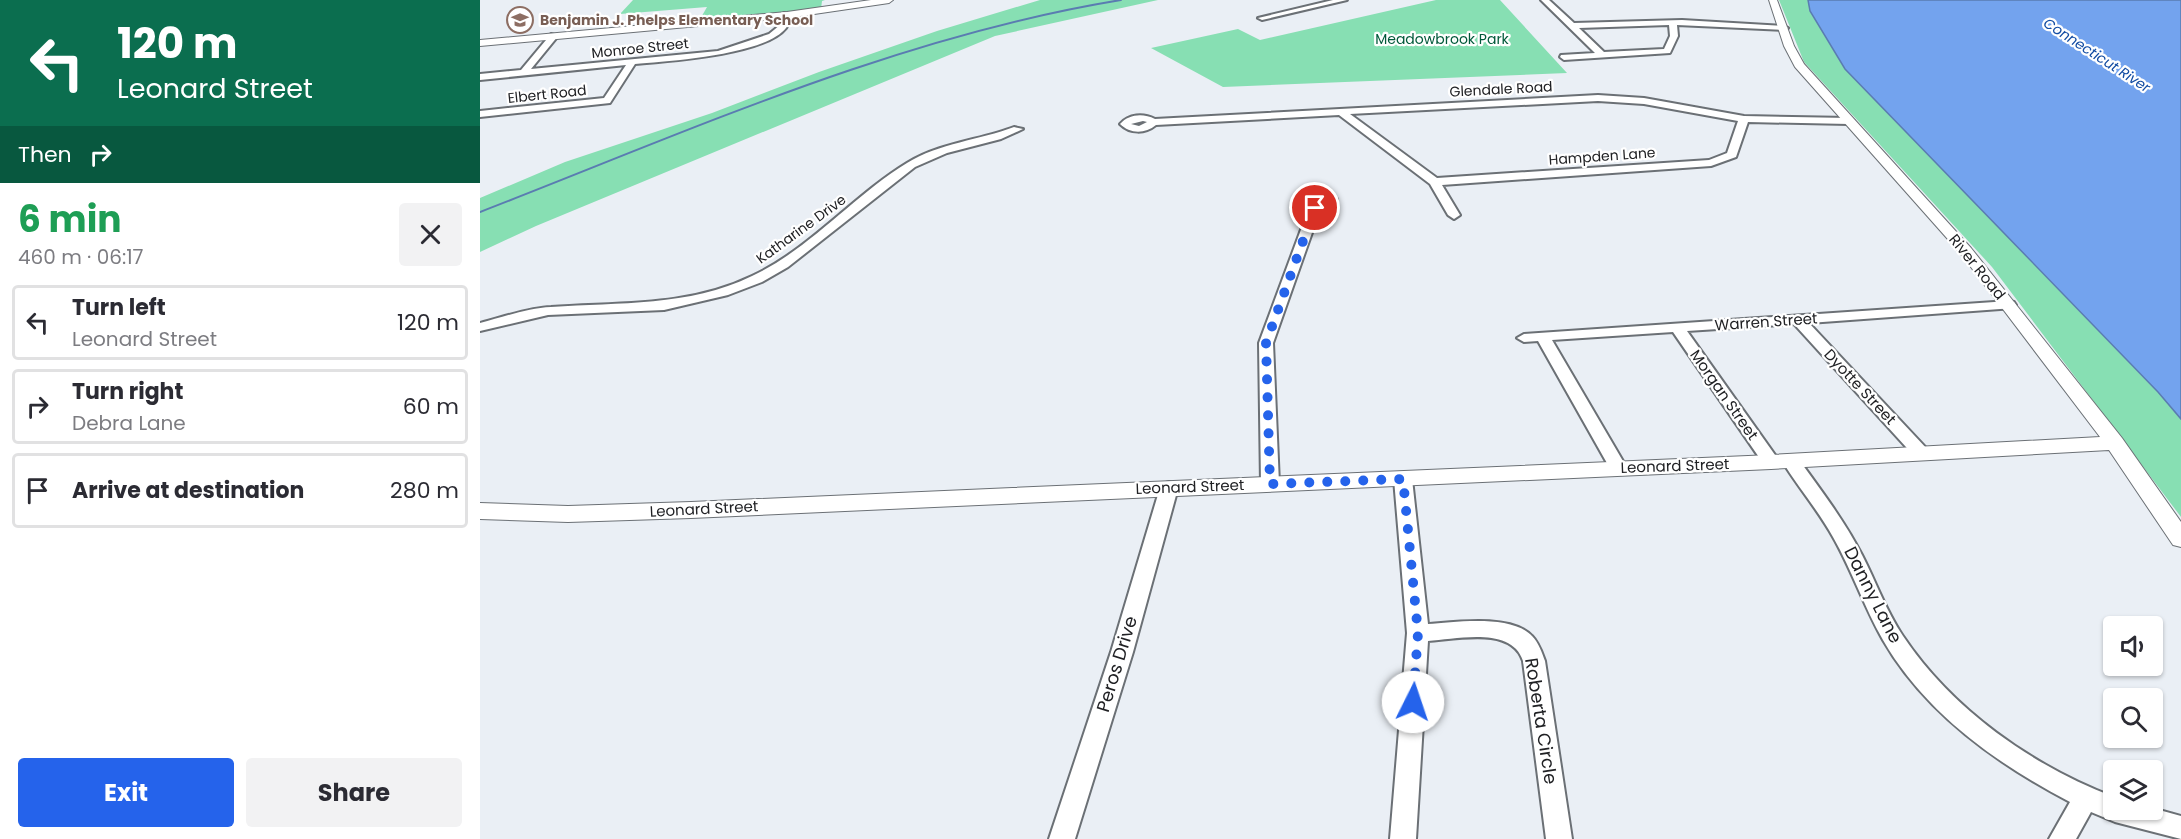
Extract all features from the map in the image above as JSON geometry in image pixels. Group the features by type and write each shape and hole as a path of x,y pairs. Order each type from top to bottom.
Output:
{"street":[{"path":"480,43 787,15 889,0"},
{"path":"1262,18 1343,0"},
{"path":"1546,0 1560,0"},
{"path":"1546,0 1602,55"},
{"name":"River Road","path":"1773,0 1790,51 1799,65 1962,247 2009,305 2115,442 2181,539"},
{"name":"Monroe Street","path":"480,77 708,54 739,48 780,32 787,15"},
{"path":"1571,26 1673,22 1784,28"},
{"path":"1564,57 1667,51 1674,36 1673,22"},
{"path":"523,73 554,36"},
{"name":"Elbert Road","path":"480,114 607,100 632,62"},
{"name":"Glendale Road","path":"1153,123 1610,98 1650,102 1744,119 1849,121"},
{"path":"1341,112 1435,182 1454,215"},
{"name":"Hampden Lane","path":"1435,182 1711,163 1724,159 1734,152 1744,119"},
{"name":"Katharine Drive","path":"480,327 548,311 664,306 705,298 732,289 783,264 911,165 944,151 1008,134 1018,129"},
{"path":"1270,484 1266,343 1315,208 1333,201"},
{"name":"Warren Street","path":"1524,338 2009,305"},
{"name":"Dyotte Street","path":"1797,320 1922,454"},
{"name":"Morgan Street","path":"1677,328 1781,461"},
{"path":"1543,337 1618,468"},
{"name":"Leonard Street","path":"480,511 565,514 633,512 1403,479 1922,454 2115,442"},
{"name":"Danny Lane","path":"1781,461 1847,544 1887,628 1919,673 1951,707 1992,741 2044,776 2103,805"},
{"path":"1403,479 1418,633 1403,839"},
{"name":"Peros Drive","path":"1062,839 1122,652 1168,488"},
{"name":"Roberta Circle","path":"1418,633 1500,631 1514,635 1525,643 1535,668 1559,839"},
{"path":"2062,839 2086,798"},
{"name":"Danny Lane","path":"2151,820 2181,828"}],"green space":[{"path":"633,0 825,0 822,1 821,9 699,21 707,7 620,14"},
{"path":"1040,0 1158,0 995,36 536,226 480,252 480,198 565,162 712,113 819,72 937,31"},
{"name":"Meadowbrook Park","path":"1436,0 1500,0 1567,73 1223,87 1151,48 1238,29 1260,40"},
{"path":"1779,0 1808,0 1810,11 1845,69 2158,392 2181,419 2181,517 1992,267 1804,62"}],"water":[{"name":"Connecticut River","path":"1808,0 2181,0 2181,419 2158,392 1845,69 1810,11"}],"waterway":[{"path":"480,212 716,119 876,62 957,37 1038,16 1121,0"}],"place":[{"name":"Benjamin J. Phelps Elementary School","path":"520,20"}],"route":[{"path":"1315,208 1265,349 1270,484 1403,479 1418,633 1413,702"}]}
